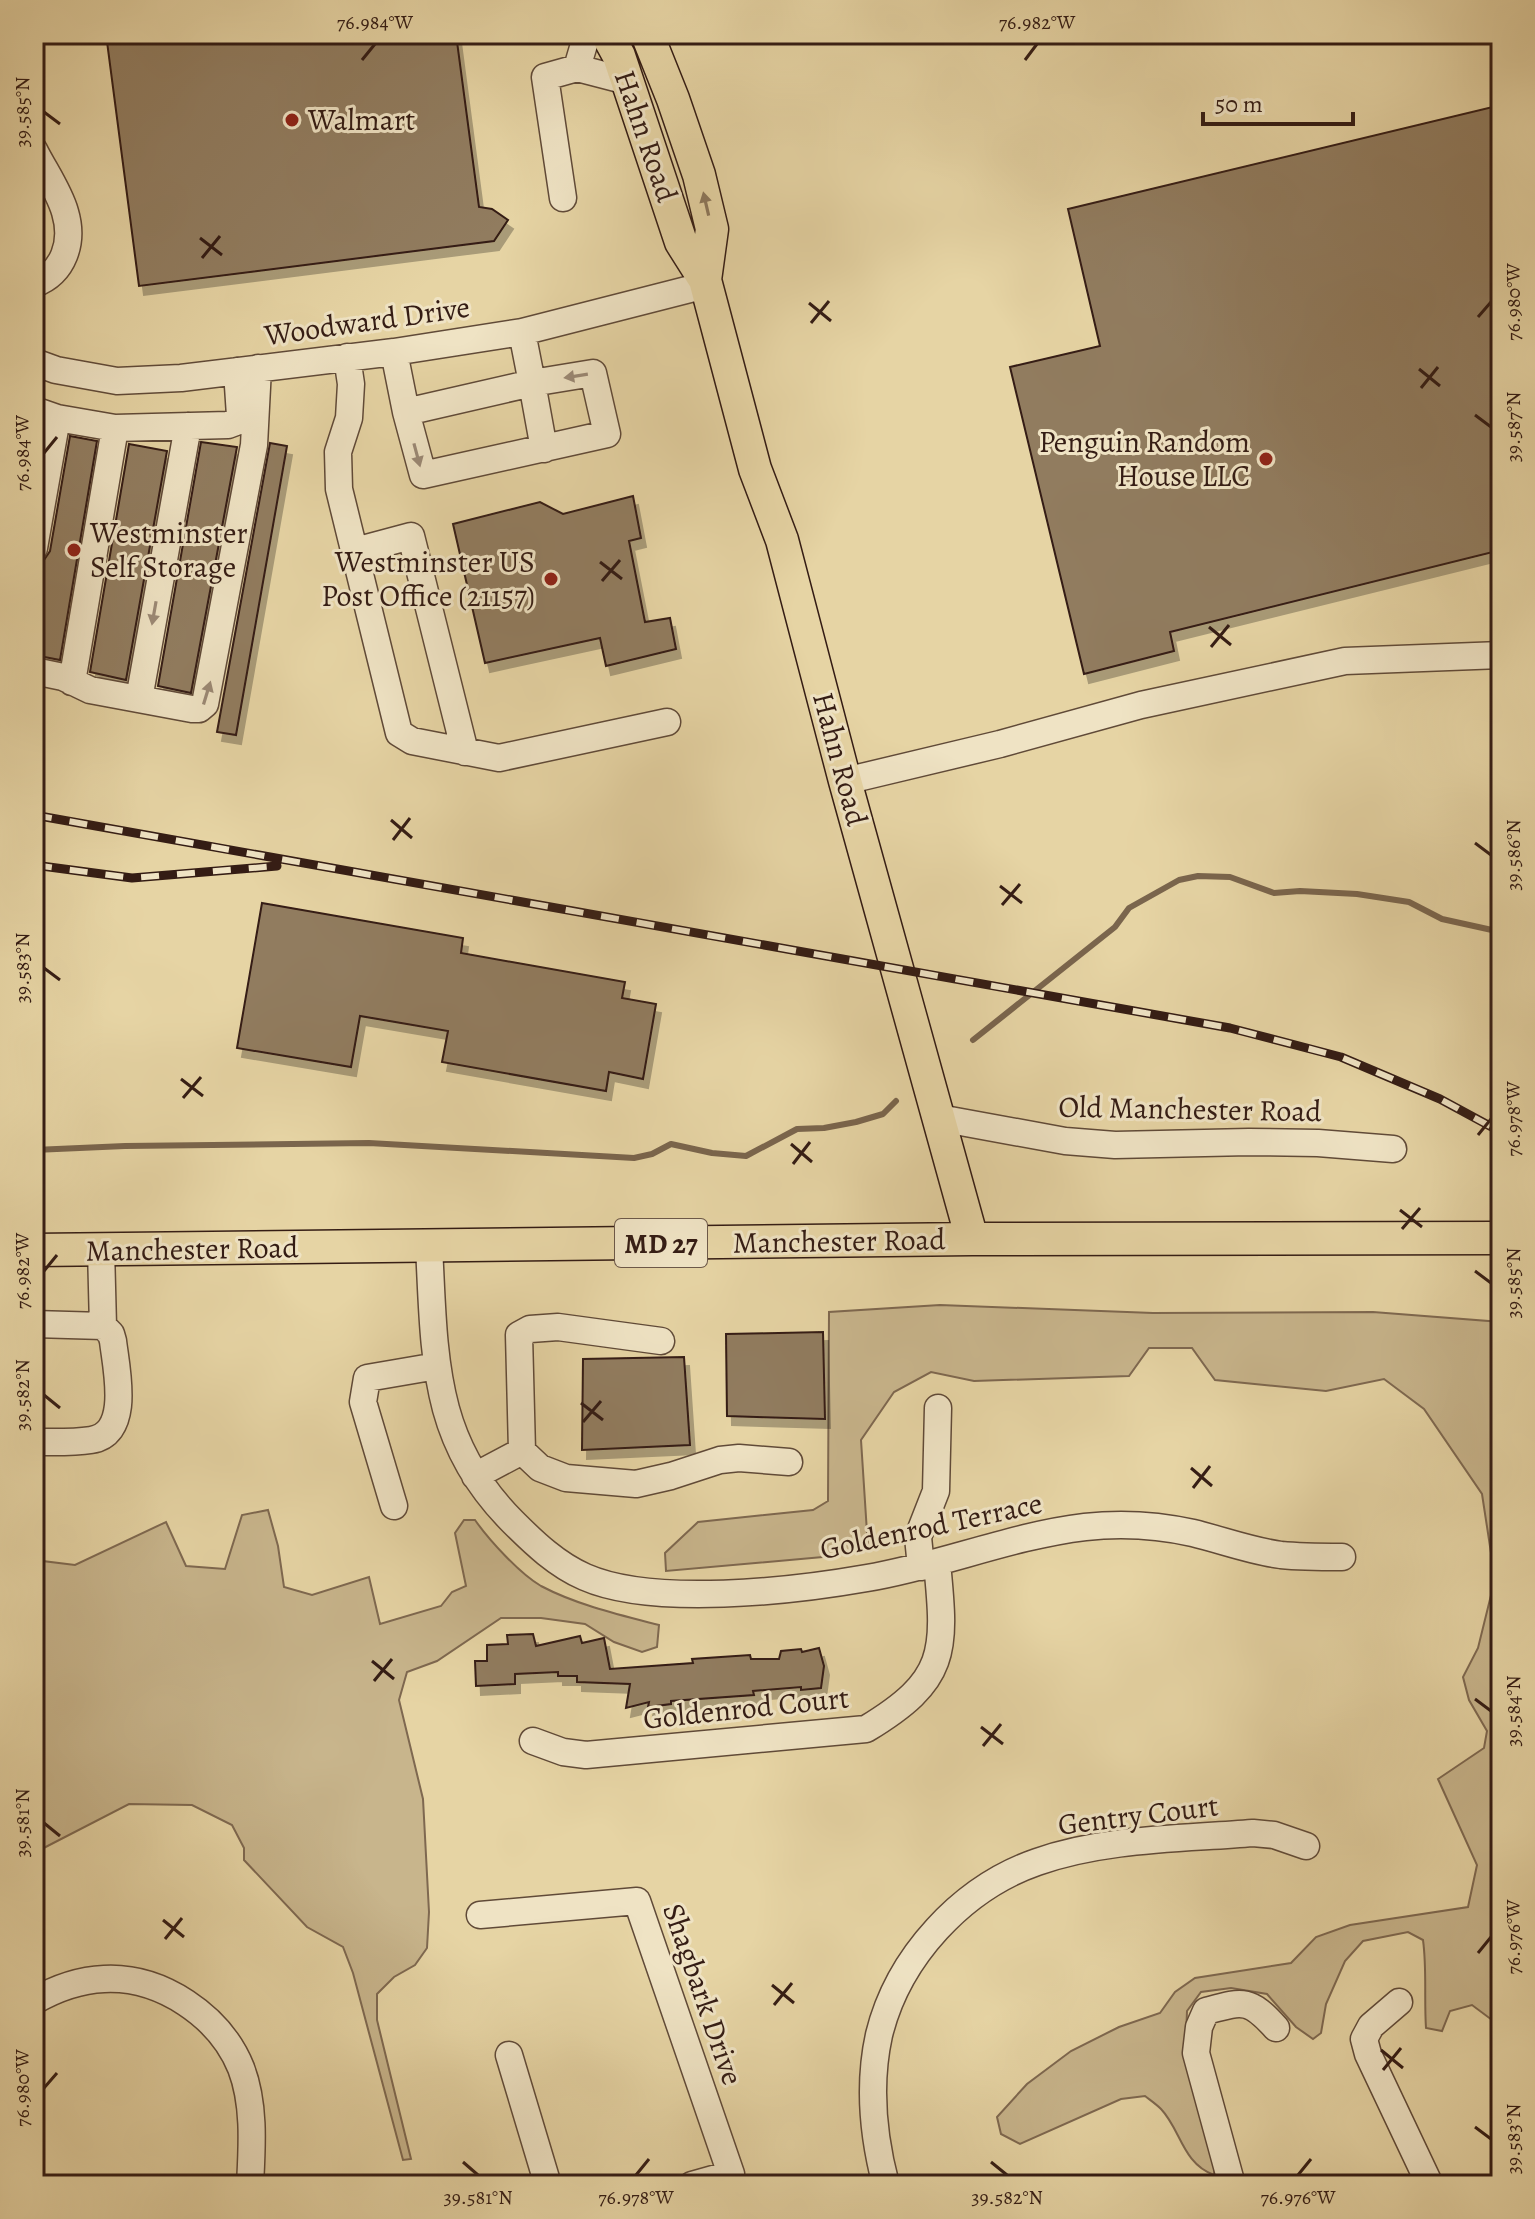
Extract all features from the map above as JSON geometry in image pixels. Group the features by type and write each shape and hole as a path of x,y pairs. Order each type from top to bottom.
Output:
{"main road":[{"name":"Hahn Road","path":"607,34 627,81 681,242 705,283 755,469 782,540 845,781 972,1239"},
{"name":"Hahn Road","path":"647,34 699,175 712,229 705,283"},
{"name":"Manchester Road","path":"34,1250 972,1239 1501,1238"}],"street":[{"path":"577,68 587,34"},
{"path":"563,198 545,77 577,68 627,81"},
{"path":"34,150 65,212 67,237 66,257 53,273 34,284"},
{"name":"Woodward Drive","path":"34,362 56,370 117,381 181,378 394,352 522,332 705,283"},
{"path":"522,332 544,449"},
{"path":"394,352 406,412 423,475 607,434 593,373 532,383 406,412"},
{"path":"347,357 351,384 349,418 338,452 339,489 399,733 412,741 499,758 667,722"},
{"path":"34,548 45,414 115,428 228,425 240,416 247,370"},
{"path":"34,671 63,677 90,690 139,699 197,709 207,701 254,445 247,370"},
{"path":"139,699 188,426"},
{"path":"72,682 115,428"},
{"path":"355,551 411,536 465,752"},
{"path":"845,781 895,771 1141,705 1345,661 1501,655"},
{"name":"Old Manchester Road","path":"939,1118 1065,1141 1115,1145 1249,1142 1393,1149"},
{"name":"Goldenrod Terrace","path":"429,1247 437,1366 446,1410 463,1457 508,1516 555,1560 583,1577 648,1592 708,1594 866,1578 929,1565 1043,1534 1111,1525 1149,1526 1192,1533 1279,1555 1342,1557"},
{"path":"101,1249 103,1326"},
{"path":"34,1324 103,1326 113,1341 119,1399 115,1420 103,1435 94,1440 34,1442"},
{"path":"661,1341 558,1327 530,1329 519,1335 522,1451 540,1468 566,1478 636,1484 720,1460 739,1458 789,1462"},
{"path":"394,1506 363,1402 367,1378 437,1366"},
{"name":"Goldenrod Court","path":"533,1741 563,1752 586,1755 866,1729 898,1709 922,1686 937,1661 942,1619 929,1565 918,1537 936,1491 938,1408"},
{"path":"475,1476 522,1451"},
{"name":"Gentry Court","path":"886,2185 873,2115 874,2073 880,2034 891,2001 912,1963 933,1934 967,1900 1004,1875 1037,1861 1109,1845 1253,1833 1274,1835 1306,1846"},
{"name":"Shagbark Drive","path":"480,1915 637,1901 731,2174 692,2185"},
{"path":"34,2001 51,1991 78,1983 121,1979 172,1995 200,2012 220,2031 242,2071 249,2099 250,2185"},
{"path":"1399,2002 1371,2026 1364,2039 1368,2054 1430,2185"},
{"path":"1232,2185 1196,2053 1199,2027 1206,2011 1236,2003 1258,2008 1276,2028"},
{"path":"509,2055 548,2185"}],"shaded area":[{"path":"940,1305 1153,1313 1373,1312 1501,1322 1501,2017 1492,2020 1472,2005 1450,2011 1442,2031 1426,2028 1423,1940 1408,1932 1363,1941 1345,1961 1326,2004 1321,2033 1313,2039 1296,2027 1267,1994 1231,1988 1201,1992 1187,2011 1186,2037 1216,2159 1214,2175 1195,2163 1168,2117 1145,2096 1121,2099 1020,2144 1001,2134 997,2117 1027,2084 1071,2051 1119,2027 1160,2013 1175,1992 1195,1978 1291,1963 1316,1937 1350,1925 1468,1907 1477,1865 1438,1779 1484,1748 1487,1731 1469,1700 1463,1677 1478,1648 1495,1579 1482,1494 1424,1409 1384,1379 1326,1391 1215,1380 1192,1348 1149,1348 1129,1376 974,1381 931,1372 894,1392 861,1440 868,1548 834,1556 666,1571 665,1553 698,1522 813,1510 828,1501 829,1312"},
{"path":"268,1510 278,1546 284,1587 312,1595 369,1577 380,1624 441,1606 452,1592 466,1586 455,1533 464,1520 475,1520 505,1556 541,1586 584,1604 659,1625 657,1647 642,1652 614,1642 585,1624 541,1618 501,1618 437,1661 407,1672 399,1700 423,1799 429,1912 427,1948 415,1965 394,1977 377,1994 377,2020 411,2159 403,2160 353,1973 343,1947 307,1927 244,1860 244,1848 232,1825 192,1805 129,1804 34,1853 34,1560 75,1565 166,1522 186,1566 225,1569 242,1515"}],"building":[{"name":"Walmart","path":"106,34 456,34 479,207 492,209 508,220 494,241 139,286"},
{"name":"Penguin Random House LLC","path":"1501,105 1501,550 1170,632 1174,651 1084,674 1010,367 1100,346 1068,209"},
{"path":"70,436 97,441 60,660 34,655 34,615 44,560 50,551"},
{"path":"201,442 237,447 191,693 158,686"},
{"path":"270,443 287,446 236,735 217,732"},
{"path":"129,444 167,451 126,680 90,672"},
{"name":"Westminster US Post Office (21157)","path":"633,496 641,538 629,541 645,622 670,618 676,649 606,666 600,638 485,663 453,524 540,502 563,514"},
{"path":"262,903 463,938 461,953 625,982 622,998 656,1004 643,1079 609,1072 606,1091 442,1062 448,1031 360,1016 351,1067 237,1048"},
{"path":"823,1332 825,1419 727,1416 726,1334"},
{"path":"684,1357 690,1445 582,1450 583,1359"},
{"path":"533,1634 536,1646 580,1636 582,1643 604,1638 610,1669 750,1655 751,1659 779,1659 781,1651 801,1649 802,1652 819,1648 824,1666 821,1688 753,1691 754,1695 671,1701 671,1704 648,1707 649,1702 626,1708 630,1684 577,1682 577,1676 558,1676 558,1672 515,1674 515,1684 476,1686 475,1661 487,1661 487,1645 508,1644 507,1635"}],"waterway":[{"path":"973,1040 1115,927 1129,908 1179,880 1198,876 1230,877 1274,893 1357,894 1409,902 1442,919 1501,932"},
{"path":"34,1150 369,1143 634,1158 652,1154 671,1144 712,1153 746,1156 797,1129 856,1122 883,1114 896,1101"}],"railway":[{"path":"34,815 1230,1028 1341,1057 1440,1099 1501,1132"},
{"path":"34,865 132,878 277,866"}],"place":[{"name":"Walmart","path":"292,120"},
{"name":"Penguin Random House LLC","path":"1266,459"},
{"name":"Westminster Self Storage","path":"74,550"},
{"name":"Westminster US Post Office (21157)","path":"551,579"}]}
